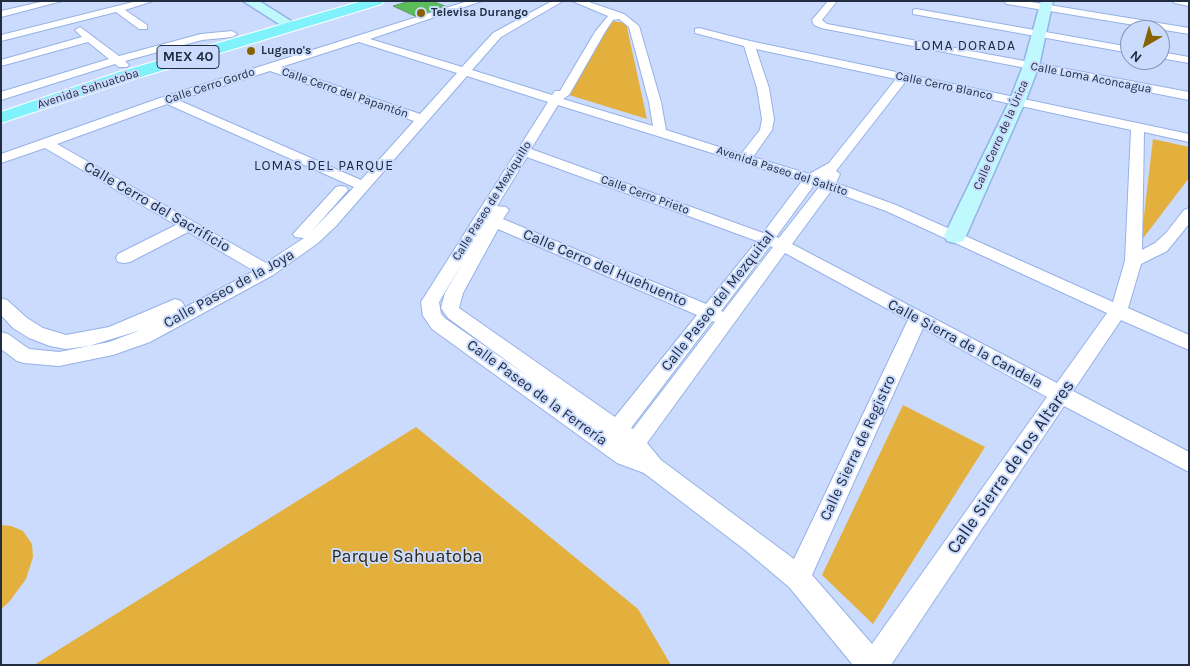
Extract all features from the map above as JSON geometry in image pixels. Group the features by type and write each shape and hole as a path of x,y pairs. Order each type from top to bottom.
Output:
{"main road":[{"name":"Avenida Sahuatoba","path":"316,14 345,1"},
{"name":"Avenida Sahuatoba","path":"1,118 287,23 316,14 377,1"},
{"name":"Avenida Sahuatoba","path":"1,105 120,62 232,34 287,23"},
{"path":"54,100 114,75 122,69 120,62"}],"street":[{"path":"1,14 58,1"},
{"path":"1,38 149,1"},
{"path":"249,1 287,23"},
{"name":"Calle Cerro Gordo","path":"1,159 167,100 478,1"},
{"name":"Calle Paseo de la Joya","path":"1,339 24,356 41,359 59,359 86,355 143,337 312,240 355,183 461,67 488,32 549,1"},
{"path":"560,1 629,21 636,31 660,128"},
{"name":"Calle Paseo de la Joya","path":"461,67 497,35 560,1"},
{"path":"576,1 615,17"},
{"name":"Calle Loma Aconcagua","path":"834,1 817,20 817,23 824,26 901,36 1030,66 1189,96"},
{"path":"924,1 914,16 1120,48"},
{"path":"1007,1 1046,4"},
{"path":"1026,1 1189,29"},
{"path":"1177,1 1189,3"},
{"name":"Calle Cerro de la Úrica","path":"957,233 1017,102 1030,66 1046,4"},
{"path":"118,9 143,27"},
{"name":"Calle Paseo de Mexiquillo","path":"430,308 430,302 488,218 529,153 600,32 615,17"},
{"path":"69,21 120,62"},
{"name":"Calle Cerro Blanco","path":"699,31 749,44 1189,138"},
{"name":"Avenida Paseo del Saltito","path":"364,37 825,177 891,208 957,233 1119,307 1189,343"},
{"path":"1,63 89,38"},
{"path":"748,155 766,130 768,119 763,88 749,44"},
{"path":"1170,57 1189,60"},
{"path":"1,96 120,62"},
{"name":"Calle Cerro del Papantón","path":"269,67 415,117"},
{"name":"Calle Paseo del Mezquital","path":"621,443 709,313 775,242 903,77"},
{"path":"167,100 355,183"},
{"name":"Calle Paseo de la Joya","path":"355,183 366,163 415,117"},
{"name":"Calle Sierra de los Altares","path":"873,665 1119,307 1133,262 1138,128"},
{"name":"Calle Cerro del Sacrificio","path":"46,142 262,268"},
{"name":"Calle Cerro Prieto","path":"529,153 775,242"},
{"path":"1133,262 1160,247 1172,236 1189,213"},
{"name":"Calle Paseo de Mexiquillo","path":"450,308 454,293 488,218"},
{"name":"Calle Cerro del Huehuento","path":"488,218 727,320"},
{"path":"124,258 189,225"},
{"name":"Calle Paseo del Mezquital","path":"621,443 727,320 775,242"},
{"name":"Calle Sierra de la Candela","path":"775,242 1189,463"},
{"name":"Calle Paseo de la Joya","path":"1,304 20,323 50,339 66,342 89,339 135,325 262,268"},
{"name":"Avenida Paseo del Saltito","path":"1119,307 1189,332"},
{"path":"430,308 450,308"},
{"name":"Calle Paseo de la Ferrería","path":"430,308 432,316 439,324 621,443"},
{"name":"Calle Paseo de la Ferrería","path":"450,308 454,314 621,443 754,542 798,578 873,665"},
{"name":"Calle Sierra de Registro","path":"798,578 918,318"}],"green space":[{"path":"612,21 626,23 647,119 569,95"},
{"path":"1153,139 1189,147 1189,178 1141,241"},
{"path":"903,405 985,447 873,624 822,575"},
{"name":"Parque Sahuatoba","path":"416,427 638,609 671,665 34,665"},
{"path":"1,525 11,526 23,531 32,544 33,557 26,579 9,602 1,609"}],"building":[{"name":"Televisa Durango","path":"410,1 432,1 450,8 419,18 393,6"}],"place":[{"name":"Televisa Durango","path":"421,13"},
{"name":"Lugano's","path":"251,51"}],"district":[{"name":"LOMA DORADA","path":"965,46"},
{"name":"LOMAS DEL PARQUE","path":"324,166"}]}
